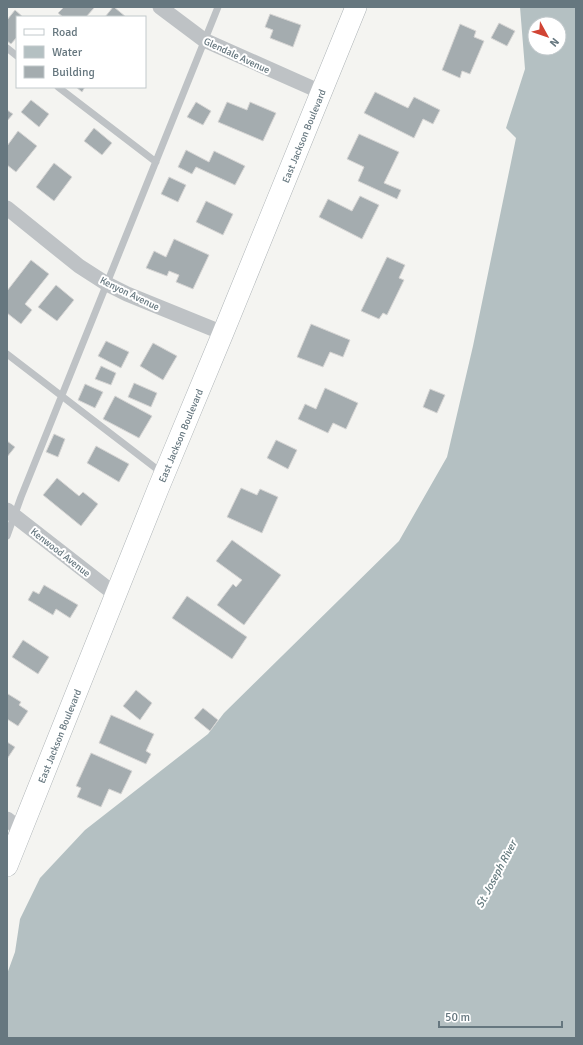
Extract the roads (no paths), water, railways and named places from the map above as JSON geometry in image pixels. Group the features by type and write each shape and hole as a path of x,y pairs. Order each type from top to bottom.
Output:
{"main road":[{"name":"East Jackson Boulevard","path":"7,866 14,824 116,595 356,7"}],"street":[{"name":"Glendale Avenue","path":"160,7 204,40 321,92"},
{"name":"Kenyon Avenue","path":"7,208 79,266 107,284 127,294 223,333"},
{"name":"Kenwood Avenue","path":"11,513 116,595"}],"lane":[{"path":"7,536 11,513 21,497 218,7"},
{"path":"7,48 16,55"},
{"path":"59,88 156,162"},
{"path":"7,354 164,475"}],"water":[{"name":"St. Joseph River","path":"520,7 576,7 576,1038 7,1038 7,974 15,952 20,919 40,878 85,830 208,734 224,713 399,541 447,457 473,346 516,138 506,128 525,69"}]}
